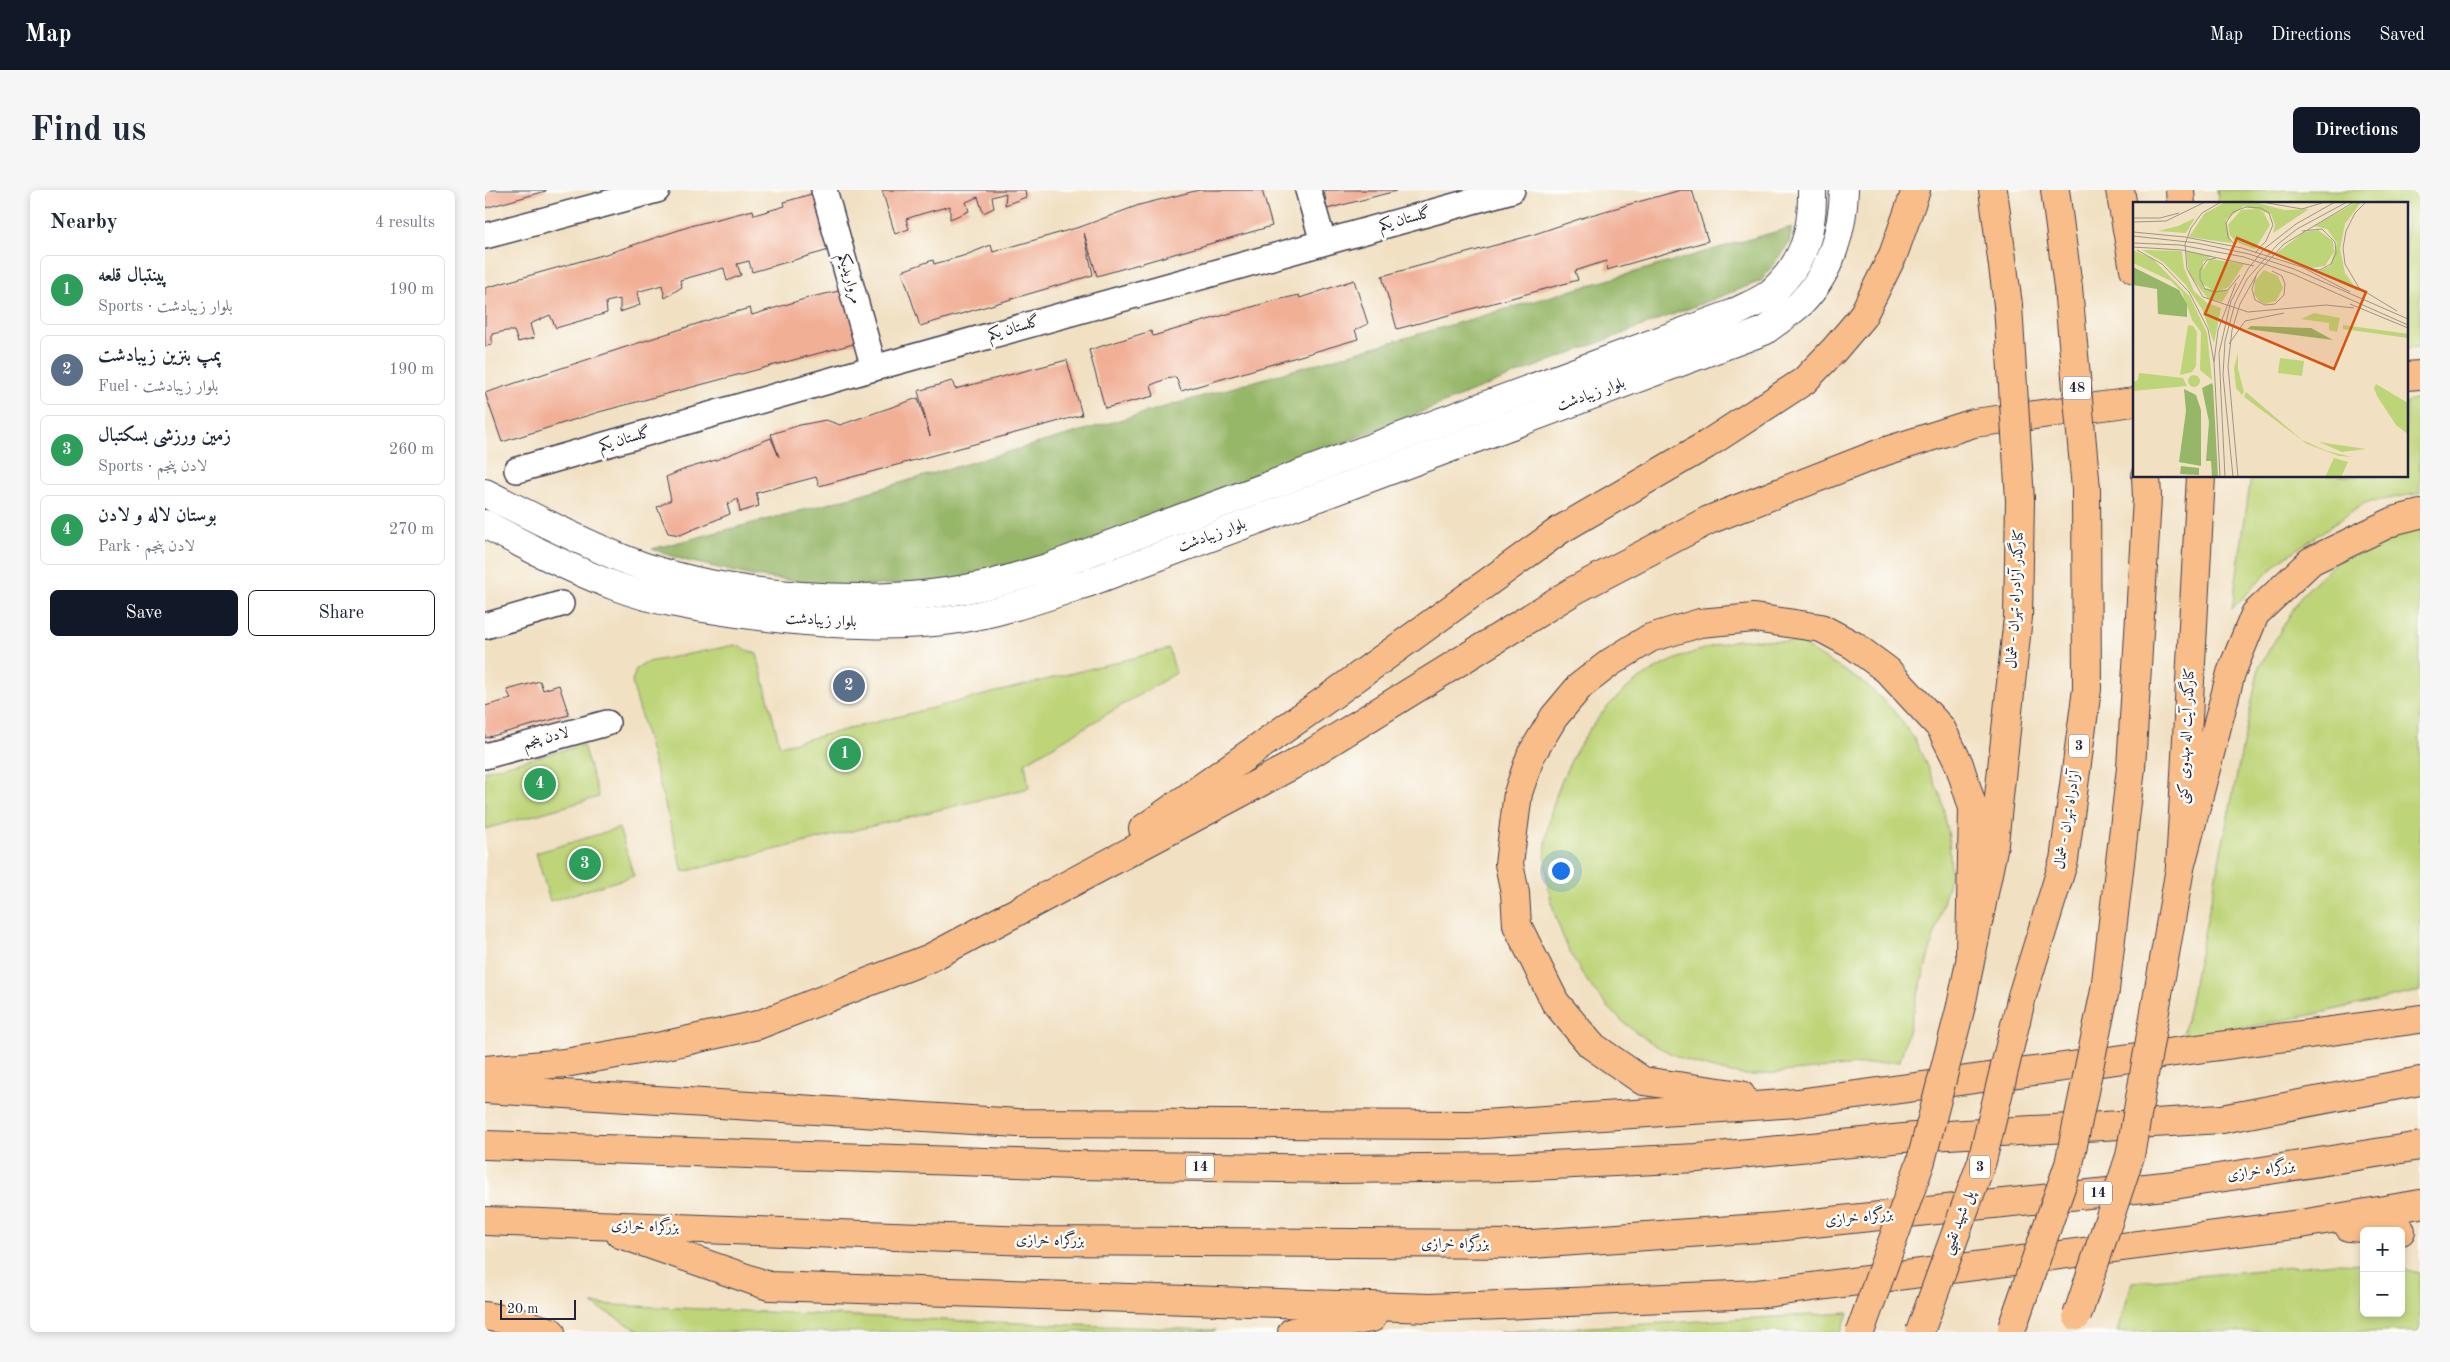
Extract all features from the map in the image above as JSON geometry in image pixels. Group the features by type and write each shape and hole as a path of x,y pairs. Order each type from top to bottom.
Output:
{"main road":[{"path":"1042,900 1331,696 1560,530 1706,445 1804,381 1862,317 1893,255 1916,190"},
{"name":"کنارگذر آزادراه تهران - شمال","path":"1859,1332 1921,1162 1961,1006 1995,834 2018,618 2020,500 2008,305 1993,190"},
{"name":"48","path":"2055,190 2067,287 2086,489"},
{"path":"2120,190 2133,263"},
{"path":"2407,376 2420,375"},
{"path":"485,1070 565,1063 662,1046 759,1025 930,958 1291,766 1575,590 1709,520 1883,452 1974,423 2133,402"},
{"name":"کنارگذر آیت اله مهدوی کنی","path":"2074,1324 2130,1156 2180,868 2201,481"},
{"path":"2013,1328 2069,1164 2105,990 2131,768 2147,487"},
{"name":"آزادراه تهران - شمال","path":"2022,996 2064,860 2087,689 2086,489"},
{"path":"2180,868 2231,673 2255,614 2311,562 2396,520 2420,514"},
{"path":"1797,1103 1643,1081 1591,1045 1555,1002 1517,925 1515,893 1509,864 1518,793 1531,754 1554,716 1580,686 1611,662 1650,638 1700,623 1762,619 1821,628 1853,645 1887,670 1912,695 1941,728 1959,764 1973,808 1971,953"},
{"name":"پل شهید نقیبی","path":"1920,1332 1982,1161 2022,996"},
{"path":"485,1089 1018,1123 1469,1125 1797,1103 2420,1019"},
{"name":"14","path":"485,1145 1073,1165 1340,1169 1510,1167 1697,1158 1914,1137 2222,1119 2420,1081"},
{"name":"بزرگراه خرازی","path":"485,1221 1033,1241 1532,1244 1775,1227 2173,1185 2420,1146"},
{"path":"593,1225 769,1286 1430,1308 1757,1294 2301,1224 2420,1204"},
{"path":"2301,1224 2360,1228"},
{"path":"2405,1231 2420,1233"},
{"path":"1292,1332 1430,1308"},
{"path":"485,1316 518,1322 551,1332"}],"street":[{"path":"485,236 657,190"},
{"name":"مرواریدیکم","path":"824,190 874,368"},
{"path":"1308,190 1323,242"},
{"name":"گلستان یکم","path":"517,470 1512,190"},
{"name":"بلوار زیبادشت","path":"485,493 626,560 688,579 750,591 878,597 981,586 1056,564 1732,314 1772,292 1803,254 1813,215 1813,190"},
{"name":"بلوار زیبادشت","path":"485,524 550,560 616,586 681,606 798,622 888,624 952,620 1000,610 1099,578 1764,331 1801,303 1825,270 1837,242 1843,210 1844,190"},
{"path":"485,626 561,604"},
{"name":"لادن پنجم","path":"485,756 607,723"}],"green space":[{"path":"2217,190 2420,190 2420,347 2407,348 2407,202 2219,202"},
{"path":"1792,227 1789,243 1761,281 1524,371 1065,554 986,579 843,587 753,576 684,560 652,549 823,505"},
{"path":"2420,399 2420,493 2365,503 2278,562 2232,609 2251,478 2407,478 2407,402"},
{"path":"2420,524 2420,991 2182,1040 2259,667 2301,596 2335,563"},
{"path":"1737,640 1800,643 1867,685 1894,711 1915,740 1941,797 1949,837 1951,874 1900,1061 1751,1075 1724,1072 1691,1062 1662,1049 1635,1032 1612,1011 1591,986 1574,960 1561,931 1551,901 1546,869 1546,845 1549,820 1556,795 1578,747 1609,706 1638,680 1664,664"},
{"path":"735,645 757,654 780,746 1169,649 1176,673 1025,763 1029,788 683,872 632,682 636,669 648,662"},
{"path":"583,745 599,797 485,829 485,771"},
{"path":"619,828 634,876 550,901 536,853"},
{"path":"2335,1263 2360,1264 2360,1317 2405,1317 2405,1270 2420,1273 2420,1332 2117,1332 2132,1282"},
{"path":"592,1304 1216,1330 1212,1332 641,1332"},
{"path":"1848,1313 1841,1332 1500,1332"}],"building":[{"path":"485,190 546,190 546,191 485,208"},
{"path":"882,190 1025,190 1026,197 1005,205 1006,193 992,197 994,208 983,213 978,197 966,202 969,211 950,219 950,206 906,219 909,229 895,234"},
{"path":"1199,190 1262,190 1272,226 1097,276 1084,233 1093,275 920,326 902,271 933,260 934,264 963,256 991,245 993,252 1083,226 1139,205"},
{"path":"1324,190 1396,190 1396,191 1327,209"},
{"path":"1681,190 1692,190 1708,241 1607,270 1606,261 1575,271 1578,280 1397,329 1382,276 1529,236 1591,215"},
{"path":"815,193 829,250 752,272 749,261 737,264 741,275 727,281 724,268 680,280 682,287 665,298 662,285 637,292 640,305 620,312 620,299 606,302 607,313 556,328 550,315 530,324 534,338 518,342 514,331 506,331 492,334 492,345 485,346 485,288 606,254 694,225 753,210 754,215 785,206 784,202"},
{"path":"1354,280 1368,324 1355,330 1358,339 1181,391 1176,377 1166,379 1151,385 1154,396 1105,408 1089,350 1151,331 1153,336 1269,302 1299,295 1300,298"},
{"path":"844,290 857,343 599,412 502,442 485,393 721,316 750,308 752,315 811,297"},
{"path":"1067,360 1082,415 819,486 816,477 756,493 759,506 740,512 738,499 727,504 730,514 680,535 668,533 657,507 671,500 666,477 685,469 716,460 771,438 779,457 771,434 800,425 826,420 840,425 918,398 930,436 918,391 952,381 955,389"},
{"path":"540,681 543,690 559,685 569,715 485,738 485,706 511,699 507,690"}],"place":[{"name":"پمپ بنزین زیبادشت","path":"849,686"},
{"name":"پینتبال قلعه","path":"845,754"},
{"name":"بوستان لاله و لادن","path":"540,784"},
{"name":"زمین ورزشی بسکتبال","path":"585,864"}]}
